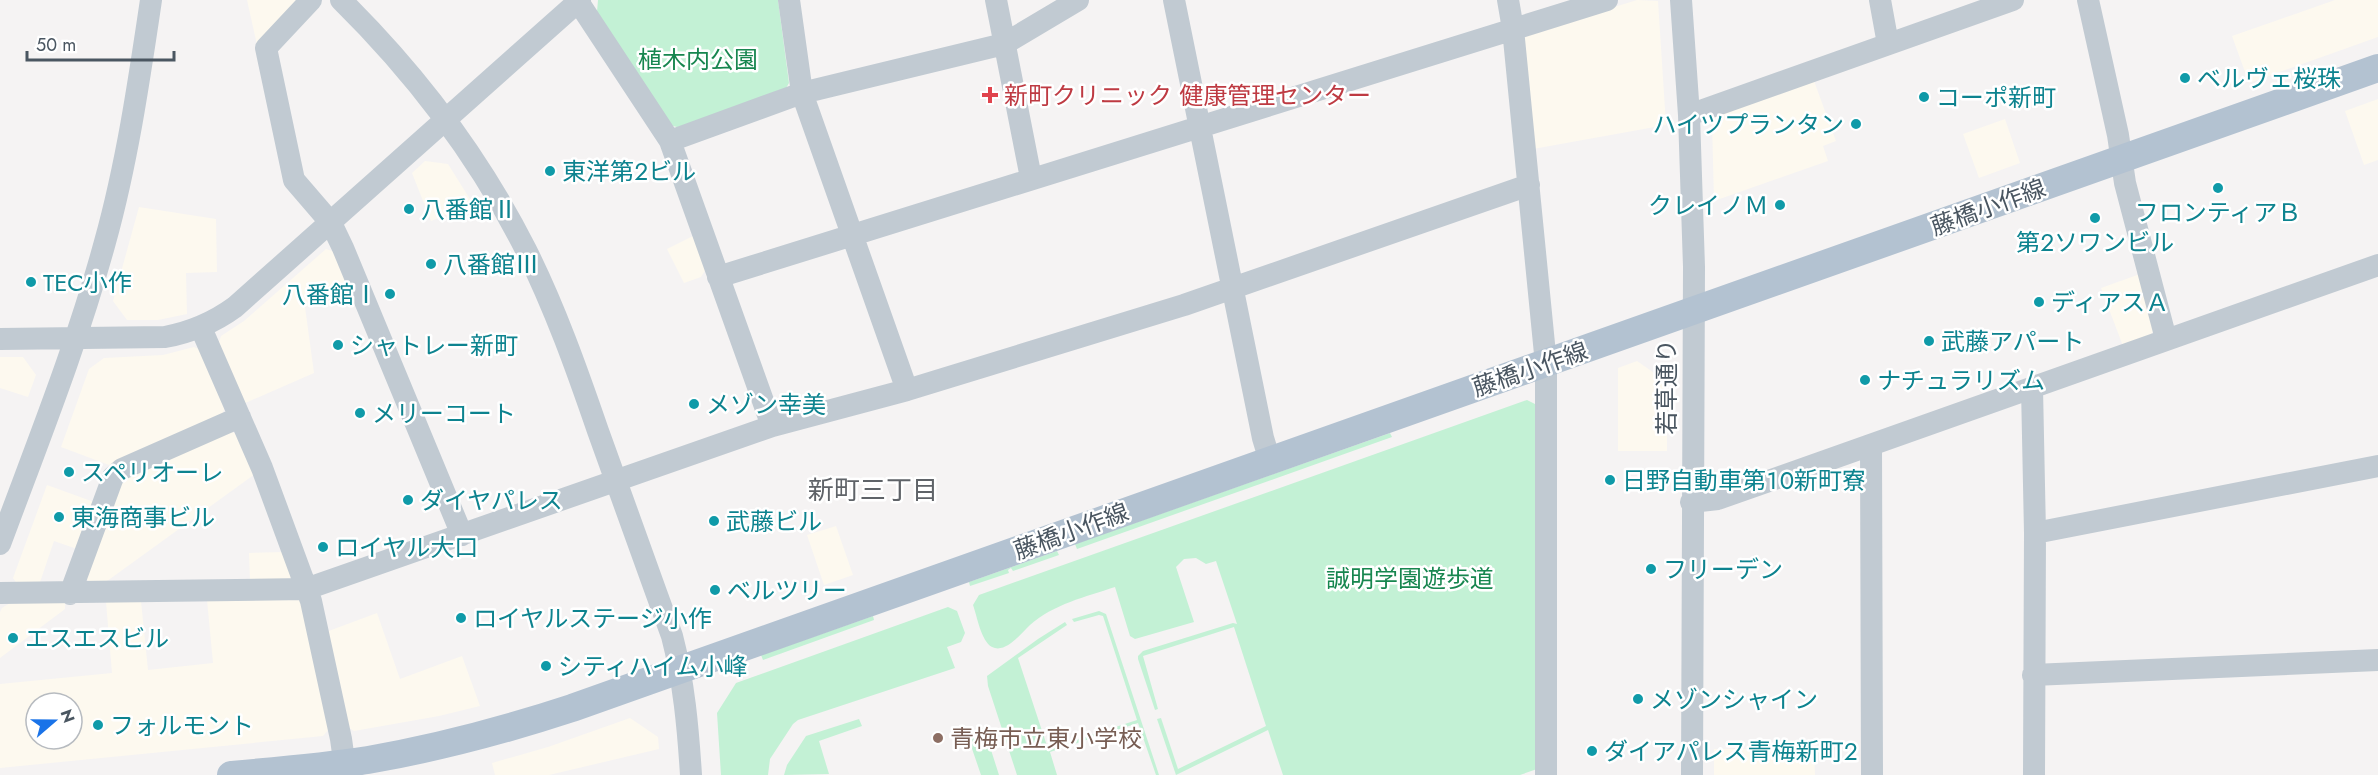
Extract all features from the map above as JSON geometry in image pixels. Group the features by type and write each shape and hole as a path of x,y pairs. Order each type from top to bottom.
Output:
{"main road":[{"name":"藤橋小作線","path":"231,775 345,769 494,732 572,708 2378,68"}],"street":[{"path":"0,544 89,299 111,220 134,109 151,0"},
{"path":"311,0 266,48 294,180 330,223 462,535"},
{"path":"341,0 387,48 467,149 497,197 540,279 562,332 672,636 681,670 687,709 691,775"},
{"path":"0,339 165,337 201,327 236,307 578,0 670,141 772,426"},
{"path":"789,0 802,93 907,390"},
{"path":"996,0 1031,178"},
{"path":"670,141 802,93 1004,44 1078,0"},
{"path":"1174,0 1263,438 1270,461"},
{"path":"1508,0 1513,29 1546,364 1546,775"},
{"path":"718,277 1607,0"},
{"name":"若草通り","path":"1681,0 1689,115 1694,267 1691,502 1692,775"},
{"path":"1880,0 1887,44"},
{"path":"1689,115 2013,0"},
{"path":"2088,0 2127,190 2166,339"},
{"path":"0,594 306,589 772,426 907,390 1232,288 1529,185"},
{"path":"1691,502 1718,499 2378,265"},
{"path":"201,327 290,541 311,601 345,769"},
{"path":"2032,388 2035,533 2034,775"},
{"path":"70,594 113,477 122,468 240,417"},
{"path":"1871,445 1872,775"},
{"path":"2035,533 2378,466"},
{"path":"2033,675 2378,660"}],"shaded area":[{"path":"247,0 300,0 257,45"},
{"path":"1637,0 1658,1 1666,125 1533,149 1523,41 1527,34"},
{"path":"2335,0 2378,0 2378,37 2249,83 2232,36"},
{"path":"1814,81 1836,141 1823,146 1828,161 1714,201 1712,122 1716,115"},
{"path":"2378,99 2378,160 2364,165 2345,111"},
{"path":"2005,119 2020,163 1979,178 1963,134"},
{"path":"425,161 448,164 473,204 431,221 412,173"},
{"path":"139,207 216,219 217,272 186,273 187,314 158,320 127,320 113,301"},
{"path":"695,235 707,267 701,277 684,283 667,249"},
{"path":"326,249 335,252 351,288 305,307 314,373 243,404 218,345 221,336 244,321"},
{"path":"2140,274 2154,329 2150,336 2123,346 2101,288"},
{"path":"194,347 201,350 225,406 222,415 109,465 61,447 89,369 104,358 163,355"},
{"path":"0,357 23,357 36,375 28,397 0,388"},
{"path":"1637,361 1667,382 1667,451 1618,451 1618,368"},
{"path":"229,431 237,434 255,474 103,584 90,584 85,576 119,483 126,476"},
{"path":"47,485 94,502 77,549 54,541 39,585 18,585 13,578"},
{"path":"836,526 853,575 824,585 807,535"},
{"path":"284,552 292,575 288,581 250,581 249,553"},
{"path":"296,598 304,603 329,729 323,736 0,768 0,684 112,673 106,602 141,601 148,670 213,663 207,600"},
{"name":"エスエスビル","path":"10,603 65,603 65,609 0,658 0,612"},
{"path":"377,613 400,679 462,656 480,706 439,716 354,731 346,726 326,632"},
{"path":"630,718 658,737 659,749 549,775 495,775 492,763 548,747"},
{"path":"1714,749 1814,749 1815,775 1714,775"}],"green space":[{"name":"植木内公園","path":"598,0 778,0 789,83 785,90 680,128 670,125 597,12"},
{"name":"誠明学園遊歩道","path":"1527,400 1537,405 1537,769 1520,775 1283,775 1268,730 1176,775 1157,719 1161,718 1178,769 1266,726 1234,627 1143,656 1158,709 1155,710 1138,659 1143,651 1233,623 1237,624 1216,561 1206,564 1196,558 1184,559 1176,567 1194,622 1135,639 1130,636 1115,587 1070,602 1049,612 1003,648 992,647 982,634 973,605 979,595"},
{"path":"1390,433 1392,437 1077,549 1075,544"},
{"path":"1057,551 1059,555 1013,571 1011,568 1008,570 1009,573 970,586 969,582"},
{"path":"948,607 957,611 965,633 961,642 947,647 955,668 798,720 770,759 768,775 721,775 717,713 736,683"},
{"path":"1099,611 1106,614 1159,775 1156,775 1138,723 1050,752 1057,775 1017,775 988,686 987,676 1065,622 1067,625 1018,658 1048,749 1137,720 1103,616 1074,622 1072,619"},
{"path":"873,616 874,620 763,660 761,655"},
{"path":"859,719 862,726 819,741 829,774 784,775 787,765 806,736"},
{"path":"984,728 999,775 981,775 967,734"}],"place":[{"name":"ベルヴェ桜珠","path":"2185,78"},
{"name":"新町クリニック 健康管理センター","path":"990,95"},
{"name":"コーポ新町","path":"1924,97"},
{"name":"ハイツプランタン","path":"1856,124"},
{"name":"東洋第２ビル","path":"550,171"},
{"name":"フロンティアＢ","path":"2218,188"},
{"name":"クレイノＭ","path":"1780,205"},
{"name":"八番館Ⅱ","path":"409,209"},
{"name":"第２ソワンビル","path":"2095,218"},
{"name":"八番館Ⅲ","path":"431,264"},
{"name":"TEC小作","path":"31,282"},
{"name":"八番館Ⅰ","path":"390,294"},
{"name":"ディアスＡ","path":"2039,302"},
{"name":"武藤アパート","path":"1929,341"},
{"name":"シャトレー新町","path":"338,345"},
{"name":"ナチュラリズム","path":"1865,380"},
{"name":"メゾン幸美","path":"694,404"},
{"name":"メリーコート","path":"360,413"},
{"name":"スペリオーレ","path":"69,472"},
{"name":"日野自動車第１０新町寮","path":"1610,480"},
{"name":"ダイヤパレス","path":"408,500"},
{"name":"東海商事ビル","path":"59,517"},
{"name":"武藤ビル","path":"714,521"},
{"name":"ロイヤル大口","path":"323,547"},
{"name":"フリーデン","path":"1651,569"},
{"name":"ベルツリー","path":"715,590"},
{"name":"ロイヤルステージ小作","path":"461,618"},
{"name":"エスエスビル","path":"13,638"},
{"name":"シティハイム小峰","path":"546,666"},
{"name":"メゾンシャイン","path":"1638,699"},
{"name":"フォルモント","path":"98,725"},
{"name":"青梅市立東小学校","path":"938,738"},
{"name":"ダイアパレス青梅新町２","path":"1592,751"}],"district":[{"name":"新町三丁目","path":"873,490"}]}
